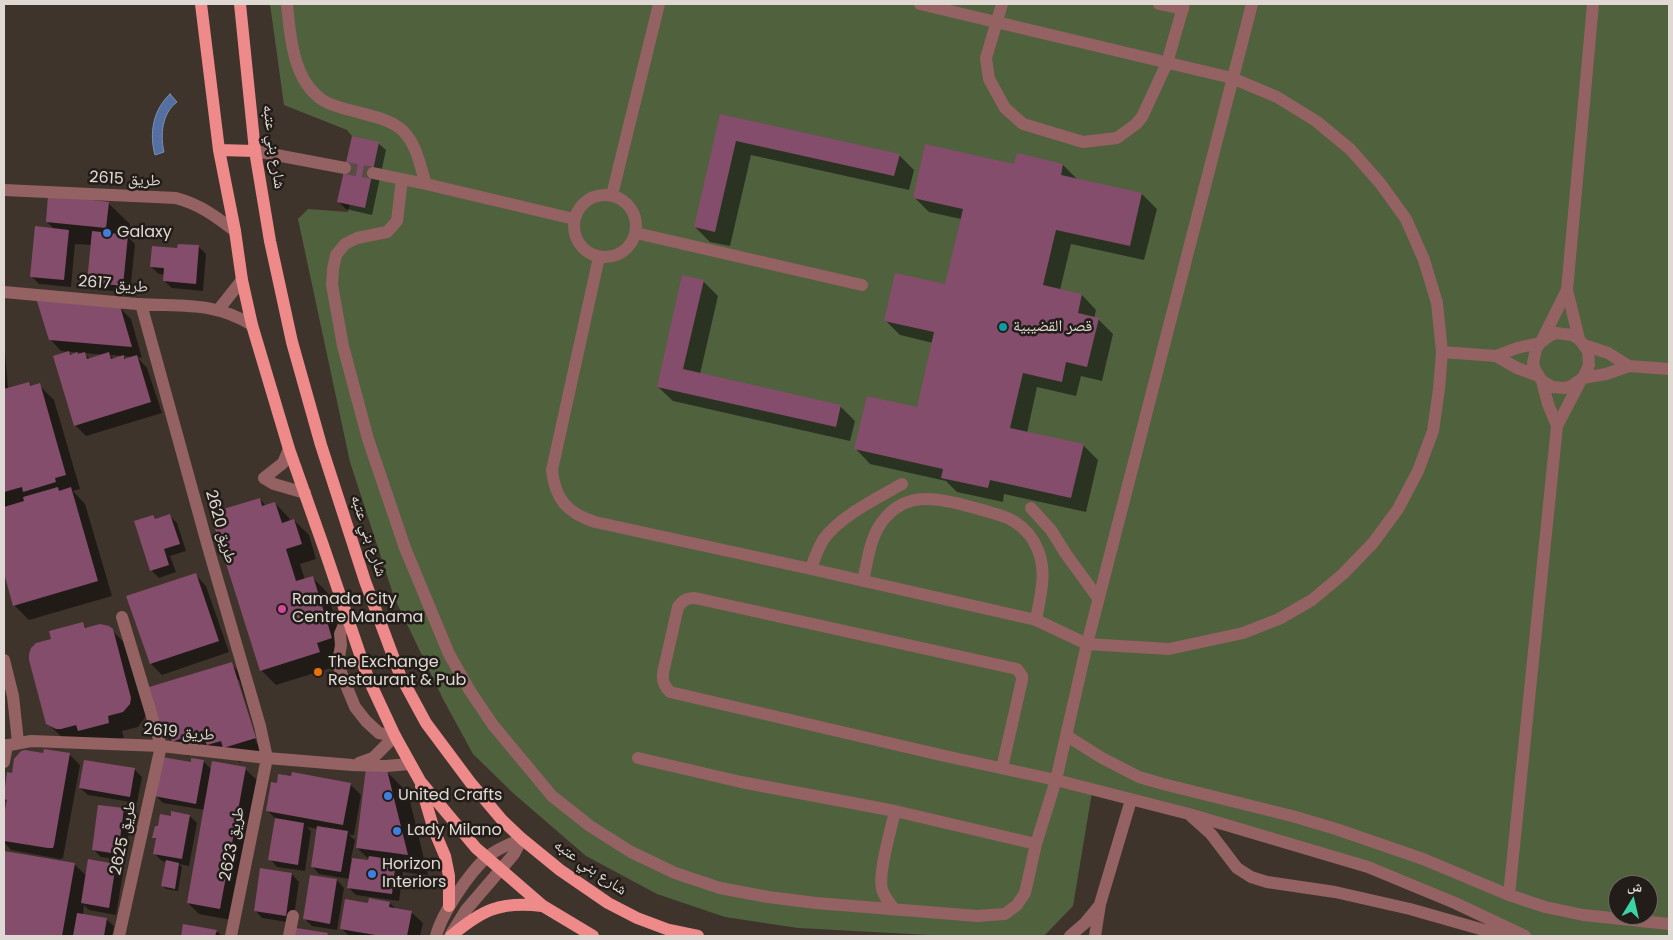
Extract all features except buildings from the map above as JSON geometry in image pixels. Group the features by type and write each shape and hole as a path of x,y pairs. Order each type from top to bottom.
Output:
{"main road":[{"path":"201,4 219,150 252,325 289,449 368,678 395,736 420,781 487,858 500,870 542,906 590,936"},
{"path":"230,4 241,18"},
{"name":"شارع بني عتبه","path":"240,4 255,151 270,241 292,342 321,445 365,582 400,675 426,722 470,782 502,820 522,839 560,870 608,903 637,918 661,927 698,936"},
{"path":"219,150 255,151"},
{"path":"420,781 446,863 449,876 449,906"},
{"path":"450,936 479,914 496,908 526,904 542,906"}],"street":[{"path":"287,4 296,62 303,77 313,90 324,101 385,120 403,131 414,148 426,184"},
{"path":"612,195 659,4"},
{"path":"599,257 552,470 554,484 560,498 569,510 581,518 1036,620 1087,644 1169,649 1243,633 1279,619 1312,600 1325,590 1373,543 1398,509 1418,471 1433,431 1442,352 1437,303 1424,260 1406,220 1380,183 1350,150 1316,121 1277,97 1232,78 920,4"},
{"path":"1002,4 986,58 989,79 1005,108 1023,124 1083,142 1117,138 1136,124 1142,117 1167,63 1183,6 1160,4"},
{"path":"402,179 397,221 387,232 357,238 345,244 336,255 332,285 343,346 368,439 399,530 449,654 470,691 493,724 552,796 590,826 631,852 674,873 720,888 816,903 977,916 1005,914 1017,905 1024,893 1036,844 1056,780 1098,598 1252,4"},
{"path":"1508,895 1557,426 1589,365 1589,358 1581,342 1568,290 1593,4"},
{"path":"255,151 345,168"},
{"path":"373,173 574,219"},
{"name":"طريق 2615","path":"4,190 176,198 193,203 235,231"},
{"path":"602,194 612,195 629,205 634,214 636,232 632,242 626,249 609,257 599,257 590,253 579,243 574,229 574,219 584,202 602,194"},
{"path":"636,232 862,285"},
{"path":"219,309 242,280"},
{"path":"1557,426 1534,363 1536,349 1568,290"},
{"name":"طريق 2617","path":"4,292 219,309 238,316 252,325"},
{"name":"طريق 2620","path":"141,304 260,726 267,758"},
{"path":"1442,352 1496,356 1541,342 1556,333 1572,335 1581,342 1608,353 1629,366"},
{"path":"1496,356 1552,387 1564,388 1581,380 1629,366 1669,369"},
{"path":"289,449 283,463 264,478 274,484 305,493"},
{"path":"811,569 824,539 836,525 902,484"},
{"path":"863,581 874,536 877,528 887,515 913,500 941,499 1004,516 1015,522 1032,538 1037,548 1043,571 1036,620"},
{"path":"1031,508 1051,530 1098,598"},
{"path":"1002,768 1022,680 1017,669 695,598 688,598 678,607 662,680 670,692 936,754 1056,780 1189,814 1376,870 1450,900 1525,936"},
{"path":"348,616 340,634 341,645 338,663 343,678 355,707 366,721 379,733 395,736"},
{"path":"122,617 161,746"},
{"path":"4,660 13,696 9,744 4,762"},
{"name":"طريق 2619","path":"352,765 373,758 395,736"},
{"path":"1067,736 1102,758 1139,777 1336,829 1423,860 1508,895 1545,907 1583,915 1669,924"},
{"name":"طريق 2619","path":"9,744 32,741 161,746 352,765 386,766 410,764"},
{"name":"طريق 2625","path":"119,936 161,746"},
{"name":"طريق 2623","path":"231,936 267,758"},
{"path":"638,758 750,784 895,811 1036,844"},
{"path":"1095,936 1100,904 1131,800"},
{"path":"894,908 886,899 882,888 881,875 895,811"},
{"path":"1189,814 1211,834 1237,868 1251,877 1267,882 1335,892 1410,909 1505,936"},
{"path":"436,936 449,906 487,858 502,847 522,839"},
{"path":"450,936 466,910 514,854 522,839"},
{"path":"1070,936 1085,924 1100,904"},
{"path":"289,936 293,916"}],"green space":[{"path":"270,4 1669,4 1669,936 1530,936 1310,849 1092,792 1073,906 1044,936 948,936 798,928 725,917 657,894 586,856 513,793 473,754 443,699 394,597 350,462 298,219 308,209 348,212 363,139 352,136 347,130 284,105"}],"water":[{"path":"170,94 177,102 168,112 163,125 162,139 164,152 155,155 152,138 154,122 164,100"}],"tunnel":[{"path":"345,168 373,173"}],"place":[{"name":"Galaxy","path":"107,233"},
{"name":"قصر القضيبية","path":"1003,327"},
{"name":"Ramada City Centre Manama","path":"282,609"},
{"name":"The Exchange Restaurant & Pub","path":"318,672"},
{"name":"United Crafts","path":"388,796"},
{"name":"Lady Milano","path":"397,831"},
{"name":"Horizon Interiors","path":"372,874"}]}
